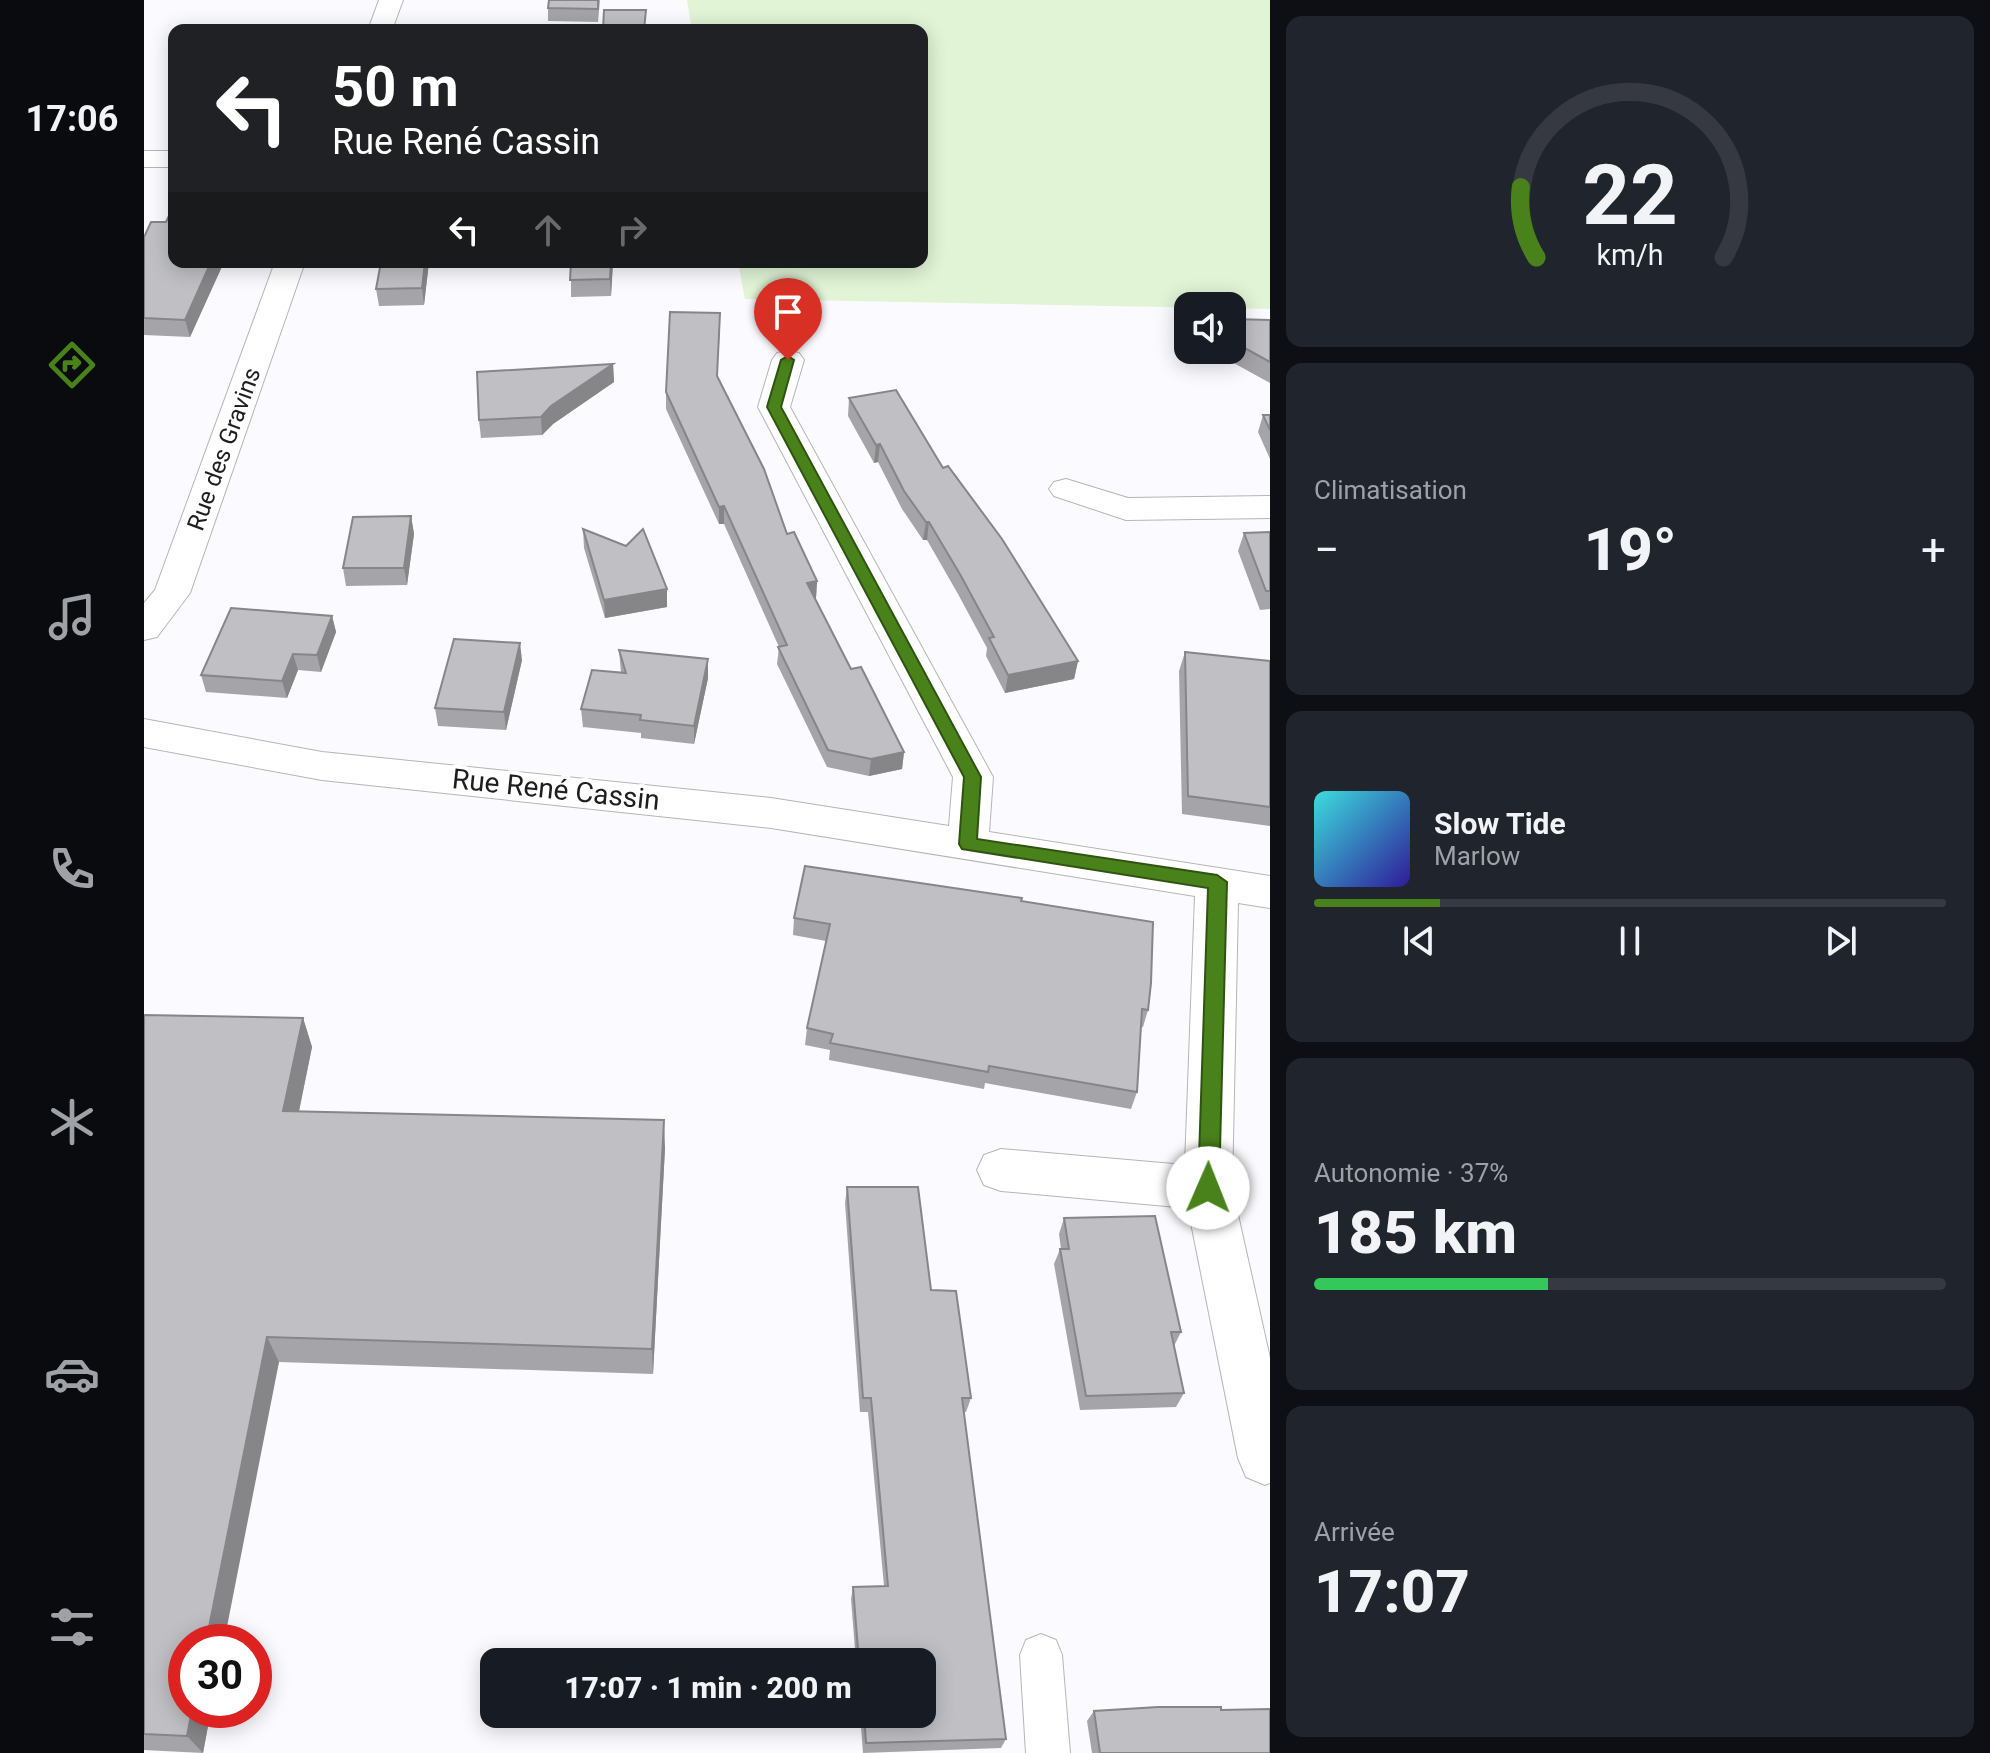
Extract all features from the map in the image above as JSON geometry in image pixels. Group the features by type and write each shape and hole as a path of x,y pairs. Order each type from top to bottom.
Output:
{"street":[{"path":"382,24 391,0"},
{"path":"144,159 168,159"},
{"name":"Rue des Gravins","path":"144,628 172,593 288,268"},
{"path":"788,360 774,407 973,777 968,844"},
{"path":"1066,489 1126,509 1270,507"},
{"name":"Rue René Cassin","path":"144,733 322,766 771,813 1270,892"},
{"path":"1217,882 1208,1188 1265,1458"},
{"path":"1001,1170 1208,1188"},
{"path":"1041,1655 1048,1753"}],"green space":[{"path":"687,0 1270,0 1270,309 1246,309 1246,292 1174,292 1174,307 745,299 739,268 928,268 928,24 691,24"}],"building":[{"path":"549,0 598,0 598,9 548,8"},
{"path":"604,10 646,10 645,24 603,24"},
{"path":"168,218 168,268 208,268 185,320 144,318 144,237 151,222 166,222"},
{"path":"380,268 424,268 422,288 376,289"},
{"path":"571,268 611,268 610,279 570,280"},
{"path":"670,312 720,313 717,376 764,469 787,534 794,532 817,581 807,583 851,669 861,667 904,752 871,759 828,750 778,647 787,645 724,506 719,507 666,392"},
{"path":"1246,319 1270,320 1270,362 1246,349"},
{"path":"613,364 551,406 541,417 479,420 477,372"},
{"path":"896,390 943,468 948,466 1002,539 1078,661 1008,675 989,638 994,637 961,576 929,522 904,491 880,444 876,445 849,398"},
{"path":"1263,415 1270,415 1270,430"},
{"path":"411,516 404,568 343,568 353,517"},
{"path":"583,529 626,546 643,529 667,589 604,600"},
{"path":"1270,532 1270,591 1266,591 1244,533"},
{"path":"231,608 332,616 317,655 293,654 282,681 201,675"},
{"path":"454,639 520,643 504,712 435,708"},
{"path":"619,650 708,659 694,726 640,720 641,715 581,709 592,670 626,673"},
{"path":"1185,652 1270,661 1270,807 1188,796"},
{"path":"805,866 1022,898 1021,901 1153,922 1151,983 1148,1010 1142,1009 1137,1092 989,1066 988,1072 830,1043 833,1034 807,1028 830,924 794,918"},
{"path":"144,1015 303,1018 283,1111 664,1120 652,1349 267,1337 210,1624 168,1624 168,1728 189,1728 187,1736 144,1734"},
{"path":"847,1187 918,1187 931,1290 956,1291 971,1398 962,1398 1006,1739 866,1743 865,1728 936,1728 936,1648 858,1648 853,1587 888,1586 871,1398 863,1398"},
{"path":"1155,1216 1181,1332 1171,1332 1184,1393 1086,1396 1060,1249 1069,1249 1064,1218"},
{"path":"1158,1707 1270,1709 1270,1753 1100,1753 1094,1711"}],"route":[{"path":"788,360 774,407 973,777 968,844 1217,882 1208,1188"}]}
